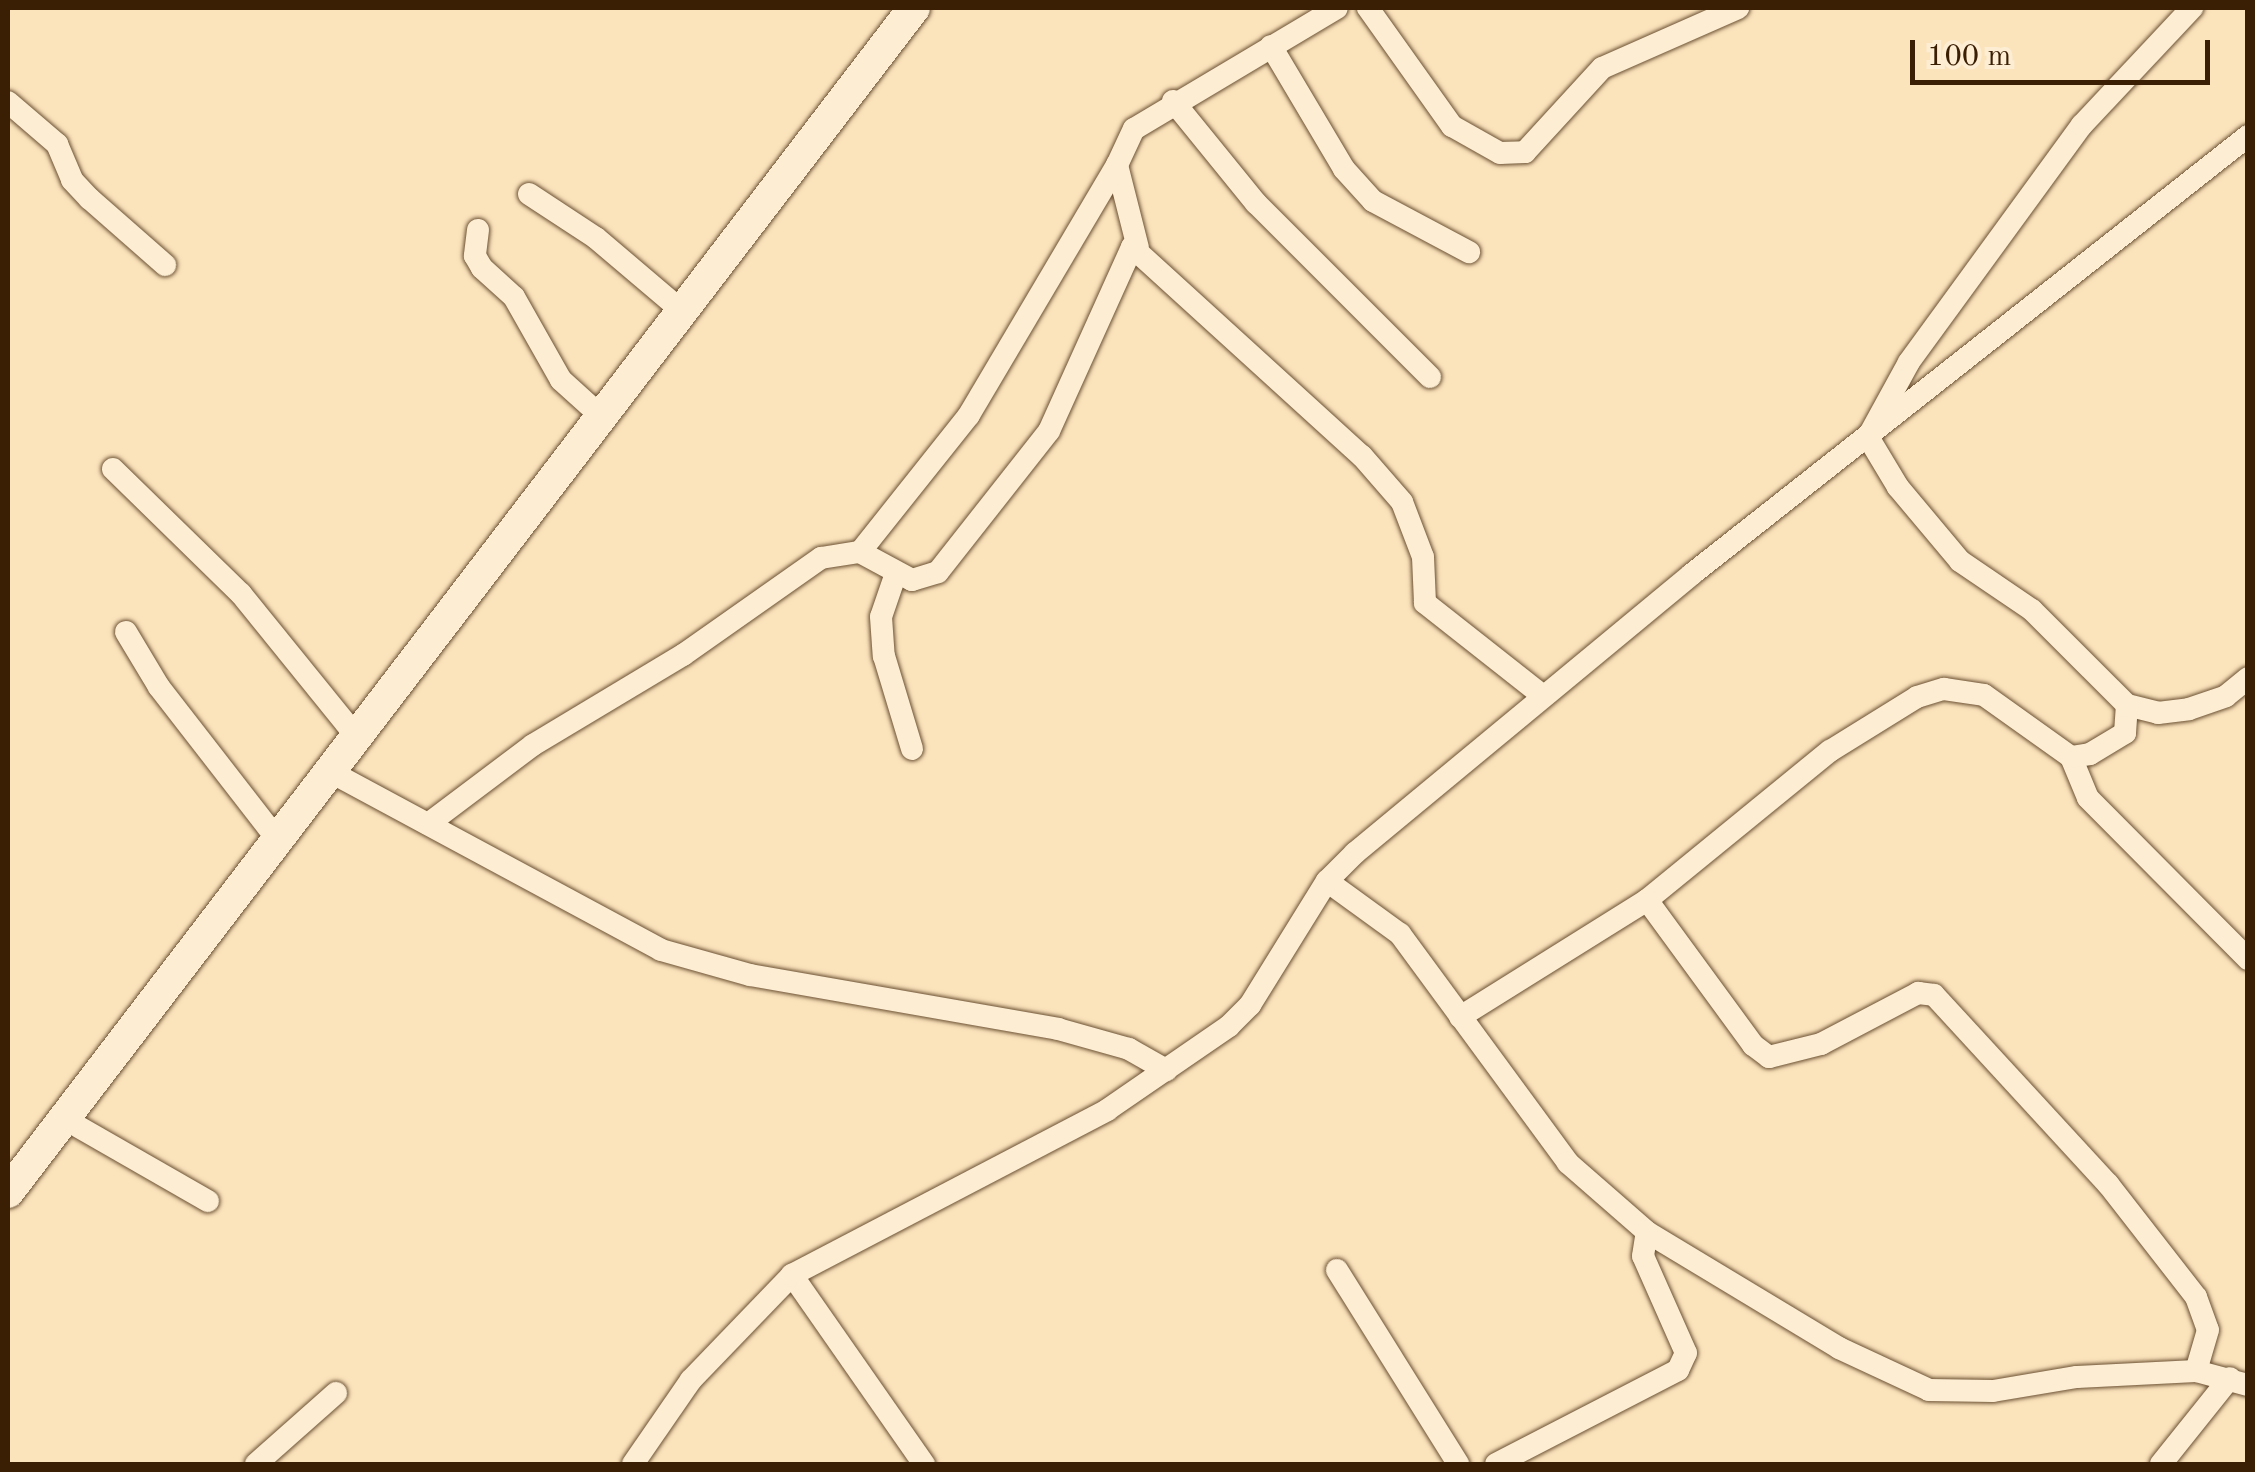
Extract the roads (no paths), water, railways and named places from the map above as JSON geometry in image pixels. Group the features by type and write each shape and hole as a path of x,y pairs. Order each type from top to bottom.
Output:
{"main road":[{"path":"8,1192 914,8"}],"street":[{"path":"428,824 533,745 683,655 820,558 860,552 970,415 1117,165 1134,129 1173,102 1337,8"},
{"path":"1368,8 1452,126 1512,152 1525,152 1602,68 1738,8"},
{"path":"1868,437 1909,362 2082,125 2192,8"},
{"path":"1271,46 1344,169 1373,202 1469,252"},
{"path":"8,102 57,144 72,180 90,199 165,266"},
{"path":"1173,102 1256,202 1430,377"},
{"path":"634,1464 691,1380 792,1275 1106,1110 1166,1070 1250,1005 1327,881 1544,696 2248,136"},
{"path":"1117,165 1138,248 1362,456 1402,502 1423,557 1425,602 1544,696"},
{"path":"530,194 596,238 682,311"},
{"path":"478,230 475,256 482,268 514,297 562,380 602,417"},
{"path":"860,552 895,576 912,580 938,572 1029,462 1069,394 1127,253 1138,248"},
{"path":"1868,437 1898,487 1960,561 2032,610 2127,705 2158,713 2189,710 2226,696 2248,678"},
{"path":"113,469 241,594 357,737"},
{"path":"895,576 881,617 884,656 912,749"},
{"path":"126,632 159,687 276,838"},
{"path":"1460,1018 1646,900 1830,751 1917,697 1944,689 1984,695 2071,756 2088,798 2248,959"},
{"path":"2071,756 2090,754 2125,733 2127,705"},
{"path":"330,771 661,950 750,975 1058,1029 1129,1049 1166,1070"},
{"path":"1327,881 1400,934 1568,1162 1647,1232 1838,1348 1929,1390 1992,1392 2077,1377 2196,1371 2239,1382 2161,1464"},
{"path":"1646,900 1753,1045 1769,1057 1821,1044 1918,993 1934,995 2108,1184 2196,1297 2208,1330 2196,1371"},
{"path":"64,1118 208,1201"},
{"path":"1496,1464 1678,1370 1686,1353 1643,1256 1647,1232"},
{"path":"1337,1270 1458,1464"},
{"path":"792,1275 918,1462"},
{"path":"256,1464 336,1393"}]}
